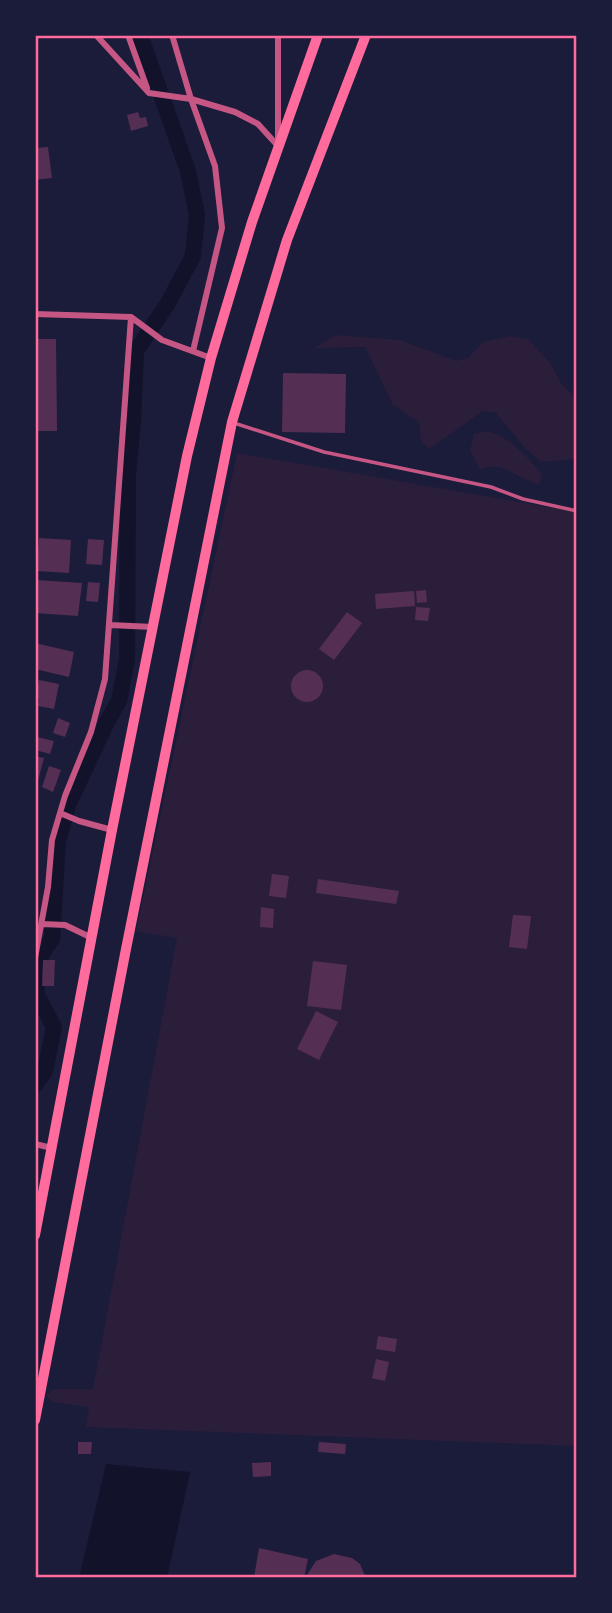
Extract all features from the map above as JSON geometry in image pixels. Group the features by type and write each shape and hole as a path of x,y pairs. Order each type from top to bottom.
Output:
{"highway":[{"path":"35,1235 187,456 211,358 252,222 318,35"},
{"path":"35,1420 232,422 287,240 366,35"}],"street":[{"path":"96,35 149,93 191,99 235,112 258,124 278,146"},
{"path":"128,35 149,93"},
{"path":"172,35 215,166 222,228 193,351"},
{"path":"278,35 278,146"},
{"path":"35,314 131,317 162,340 211,358"},
{"path":"35,958 42,925 52,840 91,732 105,679 131,317"},
{"path":"110,625 153,627"},
{"path":"62,813 79,821 112,830"},
{"path":"42,925 65,925 92,938"},
{"path":"35,1144 52,1148"}],"lane":[{"path":"232,422 324,452 491,487 523,499 577,511"}],"shaded area":[{"path":"335,335 400,340 456,361 468,358 483,342 510,336 528,339 550,363 562,385 577,399 577,459 541,462 526,449 495,412 483,411 429,449 421,441 419,422 393,405 365,347 315,348"},
{"path":"487,431 511,442 524,454 542,474 539,484 497,467 480,469 470,451 474,434"},
{"path":"237,453 577,512 577,1446 86,1427 89,1407 52,1402 46,1395 54,1389 93,1389 177,938 136,931"},
{"path":"106,1464 190,1472 167,1578 79,1578"}],"building":[{"path":"138,112 140,118 146,117 148,126 131,131 127,115"},
{"path":"48,147 52,178 35,180 35,148"},
{"path":"35,339 56,339 57,431 35,431"},
{"path":"283,373 346,374 345,433 282,432"},
{"path":"39,538 71,540 69,573 37,571"},
{"path":"88,539 104,540 102,565 86,564"},
{"path":"36,580 82,583 78,616 35,613"},
{"path":"88,582 100,583 98,602 86,601"},
{"path":"426,590 427,602 417,603 416,591"},
{"path":"414,591 415,606 376,609 375,594"},
{"path":"416,607 430,608 428,621 415,620"},
{"path":"347,612 362,623 334,660 319,649"},
{"path":"35,643 74,652 69,677 35,669"},
{"path":"307,670 319,674 323,686 319,698 307,702 295,698 291,686 295,674"},
{"path":"39,680 59,684 54,709 38,706 39,699 36,698"},
{"path":"58,718 70,723 65,737 53,733"},
{"path":"37,737 54,741 50,754 35,750"},
{"path":"35,756 44,758 36,788 35,788"},
{"path":"49,766 61,770 53,792 42,787"},
{"path":"272,874 289,876 286,898 269,896"},
{"path":"318,879 399,891 396,904 316,893"},
{"path":"261,907 274,909 273,928 260,927"},
{"path":"513,915 531,916 527,949 509,947"},
{"path":"43,960 55,960 54,986 42,986"},
{"path":"313,961 347,965 341,1010 307,1006"},
{"path":"316,1011 338,1022 319,1060 297,1049"},
{"path":"378,1336 397,1339 395,1352 376,1349"},
{"path":"376,1359 389,1362 385,1381 372,1378"},
{"path":"78,1442 92,1442 91,1454 78,1454"},
{"path":"319,1442 346,1444 345,1454 318,1452"},
{"path":"271,1462 271,1476 253,1477 252,1463"},
{"path":"259,1548 308,1559 304,1578 254,1577"},
{"path":"334,1554 352,1558 360,1564 366,1578 305,1578 316,1561"}],"waterway":[{"path":"35,1085 45,1071 54,1027 36,993 41,955 52,939 58,841 68,805 119,701 127,659 128,474 136,351 168,303 193,256 197,215 188,171 140,35"}]}
